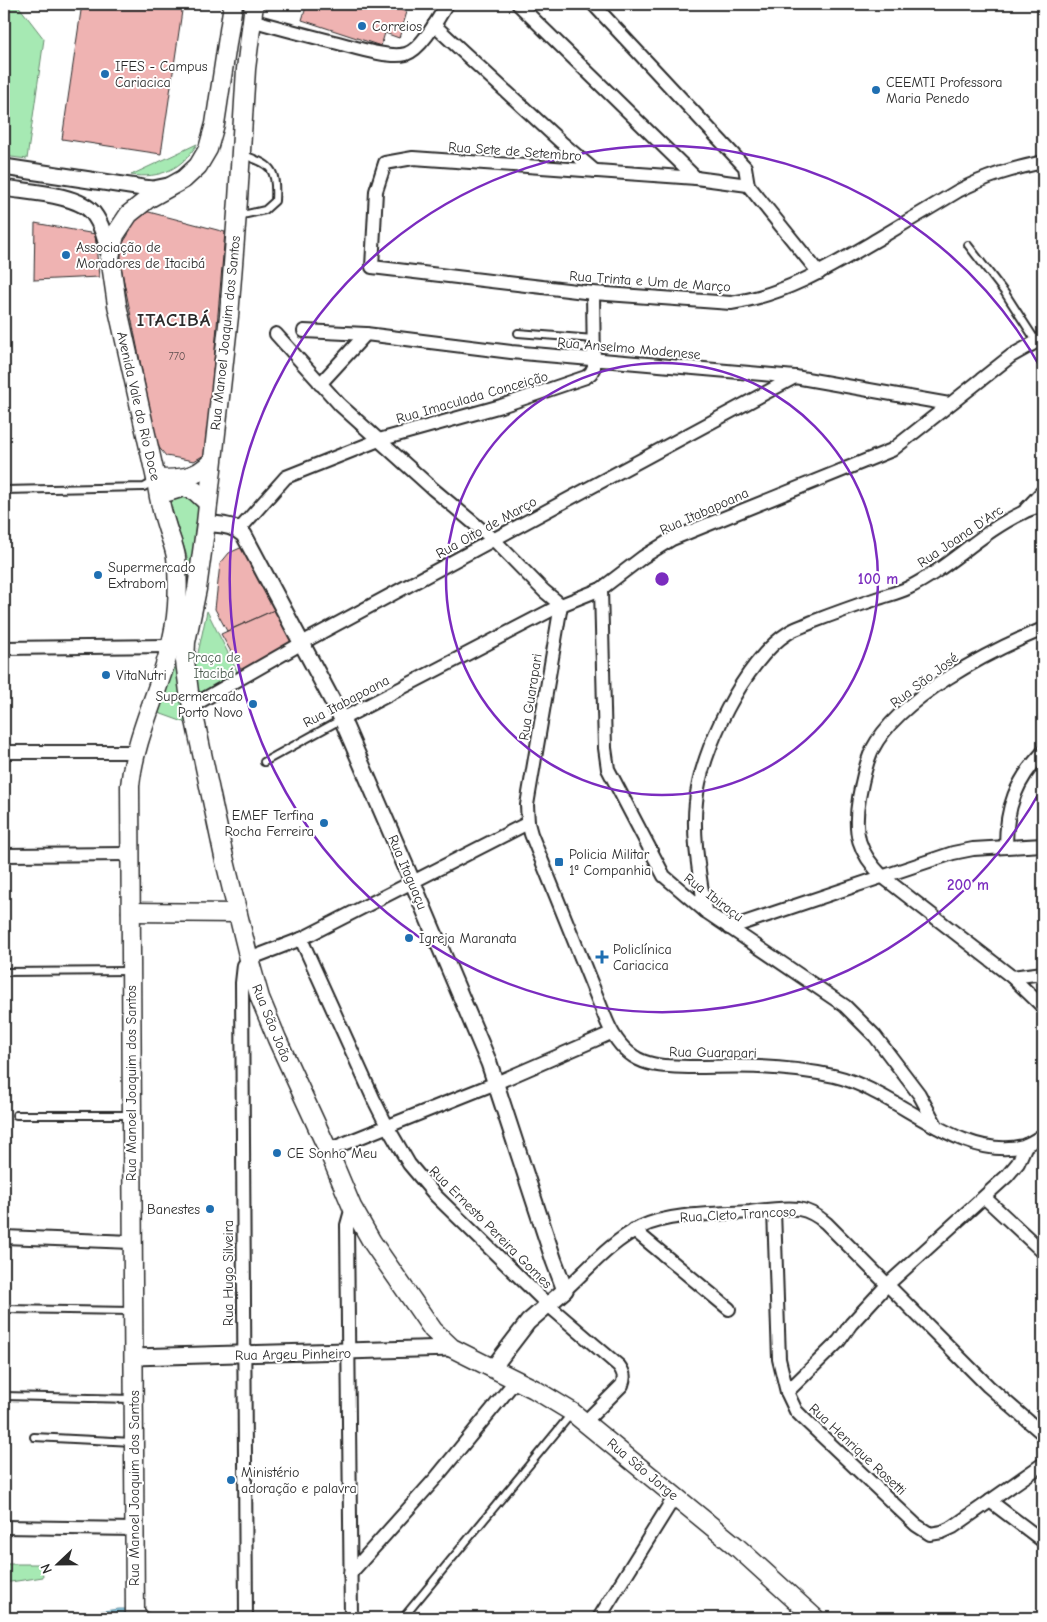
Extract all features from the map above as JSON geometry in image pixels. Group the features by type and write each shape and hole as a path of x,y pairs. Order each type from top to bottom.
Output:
{"main road":[{"path":"175,185 198,166 204,158 212,137 232,4"},
{"name":"Rua Manoel Joaquim dos Santos","path":"185,661 186,642 197,589 206,523 211,462 229,316 246,69 253,12"},
{"name":"Avenida Vale do Rio Doce","path":"175,185 148,199 128,214 115,235 110,257 117,305 157,488 175,554"},
{"path":"157,488 204,470 211,462"},
{"path":"157,488 184,487 195,491 208,503"},
{"name":"Rua Manoel Joaquim dos Santos","path":"138,1612 134,1529 130,786 135,752 163,674 177,608 178,581 175,554"},
{"name":"Rua São João","path":"185,661 192,706 237,913 256,985 267,1015 352,1207 372,1242 433,1330 452,1348"},
{"path":"131,912 237,913"},
{"name":"Rua São Jorge","path":"452,1348 551,1399 578,1417 738,1547 815,1618"}],"street":[{"path":"253,12 366,50 407,54 418,45 434,25 447,4"},
{"path":"518,4 696,178"},
{"path":"593,4 745,167 748,186 819,273"},
{"path":"434,25 560,142 596,171"},
{"name":"Rua Sete de Setembro","path":"372,267 376,191 385,163 413,158 696,178 748,186"},
{"name":"Rua Trinta e Um de Março","path":"372,267 594,293 731,302 764,296 819,273 958,191 992,175 1043,162"},
{"path":"4,167 142,188 153,189 175,185"},
{"name":"Avenida Vale do Rio Doce","path":"4,188 73,200 84,205 92,212 99,224 110,257"},
{"path":"594,293 594,360"},
{"name":"Rua Anselmo Modenese","path":"304,331 366,334 511,352 795,377 949,404"},
{"path":"276,334 320,384 378,440 494,541 544,591 561,605"},
{"path":"320,384 366,334"},
{"name":"Rua Itabapoana","path":"342,719 561,605 600,589 643,557 672,539 892,450 1011,356 1039,339"},
{"name":"Rua Imaculada Conceição","path":"239,530 286,477 378,440 501,406 586,377 594,367 594,360"},
{"name":"Rua Oito de Março","path":"192,706 302,643 795,377"},
{"path":"1023,512 1043,492"},
{"name":"Rua Joana D'Arc","path":"705,911 695,821 697,793 713,741 755,663 789,632 836,613 909,588 1000,525 1023,512 1043,505"},
{"path":"206,523 228,525 239,530"},
{"name":"Rua Itaguaçu","path":"239,530 248,540 342,719 412,881 496,1083 565,1290"},
{"name":"Rua Ibiraçu","path":"600,589 605,748 608,769 664,876 705,911 833,996 844,1006 875,1036 925,1103 937,1127"},
{"name":"Rua Guarapari","path":"561,605 527,806 528,823 611,1033 620,1045 632,1056 659,1066 760,1067 817,1073 852,1081 890,1099 937,1127 968,1141 992,1148 1012,1148 1026,1145 1043,1135"},
{"name":"Rua São José","path":"1043,629 1000,648 950,676 911,705 894,721 872,750 866,766 861,786 857,820 857,833 863,853 870,865 1012,977 1043,1007"},
{"path":"4,648 169,646"},
{"path":"4,752 135,752"},
{"path":"1006,846 1009,811 1014,793 1022,778 1043,752"},
{"path":"249,959 301,939 528,823"},
{"path":"729,928 953,853 1006,846 1043,845"},
{"path":"4,855 130,854"},
{"name":"Rua Ernesto Pereira Gomes","path":"301,939 387,1126 409,1164 436,1196 548,1305 624,1372 622,1384 578,1417"},
{"name":"Rua Hugo Silveira","path":"246,1618 242,983 244,965 249,959"},
{"path":"1012,977 1043,972"},
{"path":"328,1150 496,1083 611,1033"},
{"path":"786,1392 839,1341 851,1324 887,1285 985,1198 1014,1168 1022,1156 1026,1145"},
{"path":"985,1198 1043,1252"},
{"path":"351,1618 347,1225 352,1207"},
{"name":"Rua Cleto Trancoso","path":"492,1369 528,1322 634,1230 652,1222 673,1218 799,1209 818,1216 988,1386 1043,1434"},
{"name":"Rua Henrique Rosetti","path":"774,1210 779,1359 786,1392 796,1411 916,1525 930,1534 942,1532 953,1527 1043,1464"},
{"path":"634,1230 729,1309"},
{"path":"4,1237 132,1242"},
{"name":"Rua Argeu Pinheiro","path":"133,1357 452,1348"},
{"path":"350,1574 435,1479 516,1380"},
{"path":"599,1618 675,1496"},
{"path":"990,1501 1043,1541"},
{"path":"4,1527 134,1529"}],"lane":[{"path":"237,216 265,210 275,201 274,175 266,163 241,154"},
{"path":"968,246 1039,339"},
{"path":"518,333 594,339"},
{"path":"4,490 157,488"},
{"name":"Rua Itabapoana","path":"264,762 342,719"},
{"path":"4,972 131,971"},
{"path":"16,1115 131,1115"},
{"path":"4,1309 133,1311"},
{"path":"4,1396 134,1399"},
{"path":"403,1618 578,1417"},
{"path":"34,1437 134,1442"}],"green space":[{"path":"4,4 17,4 44,39 27,159 4,156"},
{"path":"197,144 191,153 177,166 161,174 131,175"},
{"path":"182,491 199,504 189,724 156,712 183,614 188,580 189,566 186,553 170,505 171,500"},
{"name":"Praça de Itacibá","path":"207,611 238,673 202,692 195,690 192,681"},
{"path":"4,1564 42,1564 43,1577 4,1583"}],"water":[{"path":"130,1609 150,1618 46,1618"}],"building":[{"path":"82,4 183,4 161,154 62,139"},
{"name":"Correios","path":"307,4 384,4 407,12 399,38 385,33 381,46 302,20"},
{"path":"145,211 225,232 206,454 194,461 166,456 157,445 121,267 121,246 128,235 132,219"},
{"name":"Associação de Moradores de Itacibá","path":"35,223 95,234 99,277 34,280"},
{"path":"247,545 281,607 227,631 215,609 220,564 229,553"},
{"path":"281,607 299,645 243,673 221,634"}],"place":[{"name":"Correios","path":"362,26"},
{"name":"IFES - Campus Cariacica","path":"105,74"},
{"name":"CEEMTI Professora Maria Penedo","path":"876,90"},
{"name":"Associação de Moradores de Itacibá","path":"66,255"},
{"name":"Supermercado Extrabom","path":"98,575"},
{"name":"VitaNutri","path":"106,675"},
{"name":"Supermercado Porto Novo","path":"253,704"},
{"name":"EMEF Terfina Rocha Ferreira","path":"324,823"},
{"name":"Policia Militar 1ª Companhia","path":"559,862"},
{"name":"Igreja Maranata","path":"409,938"},
{"name":"Policlínica Cariacica","path":"602,957"},
{"name":"CE Sonho Meu","path":"277,1153"},
{"name":"Banestes","path":"210,1209"},
{"name":"Ministério adoração e palavra","path":"231,1480"}],"district":[{"name":"ITACIBÁ","path":"174,319"}]}
